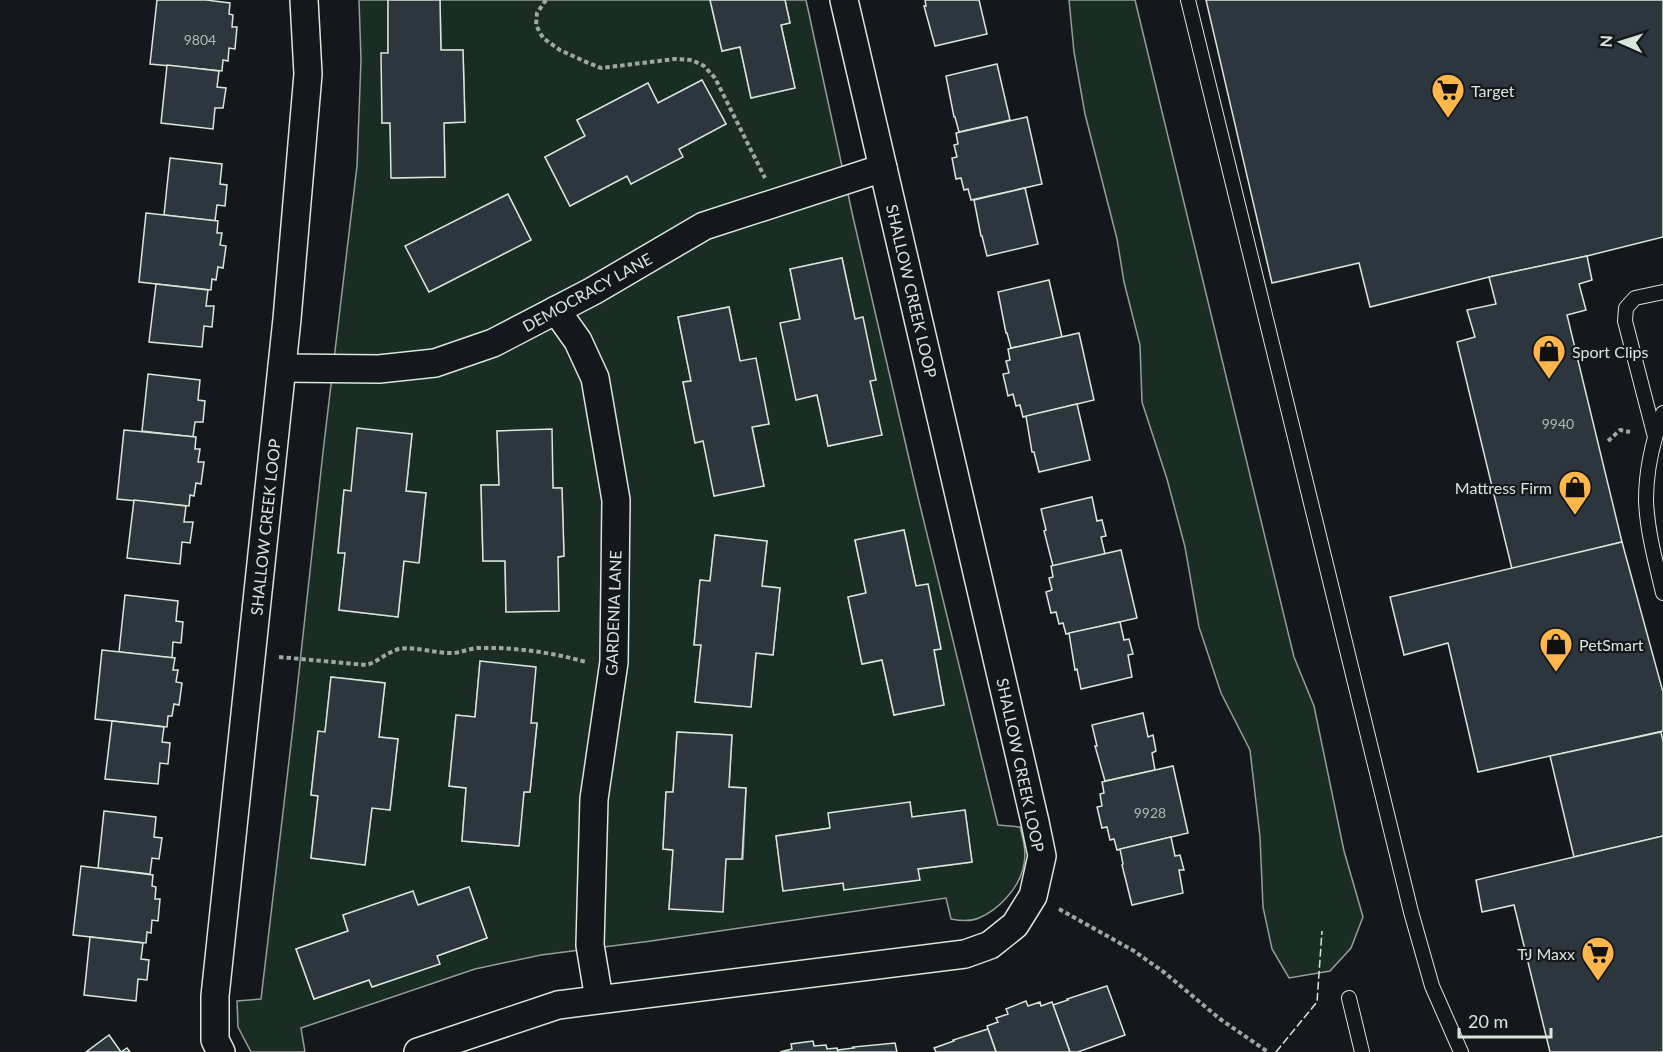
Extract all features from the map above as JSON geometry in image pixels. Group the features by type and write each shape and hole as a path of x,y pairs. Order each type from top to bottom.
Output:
{"street":[{"name":"SHALLOW CREEK LOOP","path":"221,1052 215,1040 215,996 282,368 308,74 304,0"},
{"name":"SHALLOW CREEK LOOP","path":"418,1052 558,1005 965,954 990,945 1015,925 1034,896 1042,856 1035,822 844,0"},
{"name":"DEMOCRACY LANE","path":"282,368 379,369 435,363 493,343 593,291 704,226 883,168"},
{"name":"GARDENIA LANE","path":"556,310 578,341 595,378 616,500 613,670 594,799 590,945 599,999"}],"lane":[{"path":"1188,0 1411,912 1432,986 1461,1052"},
{"path":"1654,437 1625,321 1626,308 1635,298 1663,292"},
{"path":"1663,412 1654,437 1646,500 1651,542 1663,593"},
{"path":"1349,998 1362,1052"}],"path":[{"path":"546,0 537,13 536,25 543,38 560,50 601,68 675,59 692,60 704,66 715,78 777,203"},
{"path":"1608,441 1620,430 1631,432"},
{"path":"251,654 366,665 375,663 400,649 455,653 473,648 503,648 561,655 613,670"},
{"path":"1034,896 1134,951 1165,973 1220,1019 1268,1052"}],"green space":[{"path":"359,0 388,0 388,53 382,123 390,123 392,178 445,177 444,123 465,122 463,50 441,50 440,0 710,0 722,51 740,47 751,98 795,88 781,25 790,23 785,0 806,0 853,217 917,493 998,825 1020,827 1023,838 1025,858 1020,877 1012,891 993,910 972,920 951,919 946,898 541,955 475,969 301,1028 305,1052 251,1052 238,1027 237,1001 261,999 357,166 361,60","holes":["702,80 726,124 679,149 631,184 627,176 570,206 545,157 585,136 577,120 648,83 658,103","508,194 531,240 429,292 406,246","842,258 855,319 876,380 870,381 881,435 828,446 817,395 797,399 781,323 800,319 790,269","729,307 740,361 769,424 752,427 764,486 703,441 695,442 683,382 691,381 678,317","551,430 553,488 562,488 564,556 558,557 506,611 505,561 483,561 481,485 499,485 497,431","412,434 406,491 426,493 419,562 404,561 398,617 339,610 345,553 338,552 344,490 351,491","904,530 916,586 928,584 941,648 934,650 944,705 894,715 882,660 862,664 848,597 866,593 855,540","715,535 767,541 762,586 780,588 773,655 756,653 751,707 695,702 701,645 694,644 700,580 710,581","480,662 531,723 537,724 530,792 524,792 518,846 462,841 466,788 449,786 456,715 475,717","331,677 385,683 379,737 398,739 390,810 372,808 365,865 311,858 318,796 311,794 318,732 325,732","677,732 732,735 729,787 746,788 743,859 726,859 669,909 673,850 663,849 666,792 673,792","910,802 912,817 965,810 972,862 918,869 844,890 843,883 783,891 776,836 830,828","469,887 487,938 437,956 439,963 372,987 369,980 314,999 296,949 348,931 343,915 418,905"]},
{"path":"1069,0 1135,0 1294,657 1314,706 1344,851 1363,917 1351,948 1330,971 1289,978 1272,949 1263,907 1260,837 1250,750 1221,693 1199,627 1185,547 1167,479 1142,402 1140,345 1124,282 1117,239 1085,114 1074,52"}],"building":[{"path":"157,0 206,0 230,3 229,14 233,15 232,27 237,27 235,49 229,48 228,61 223,60 222,71 150,64"},
{"path":"388,0 440,0 441,50 463,50 465,122 444,123 445,177 391,178 390,123 382,123 381,53 388,53"},
{"path":"710,0 785,0 790,23 781,25 795,88 751,98 740,47 722,51"},
{"path":"925,0 979,0 987,34 935,46 924,6 926,6"},
{"name":"Target","path":"1206,0 1663,0 1663,237 1370,307 1359,263 1272,283"},
{"path":"997,64 1010,120 959,132 946,76"},
{"path":"167,65 219,71 217,87 226,88 223,108 215,108 213,129 161,123"},
{"path":"702,80 726,124 679,149 683,157 631,184 627,176 570,206 545,157 585,136 577,120 648,83 658,103"},
{"path":"1027,117 1042,184 971,200 968,189 964,190 961,178 956,179 952,158 957,157 954,145 958,144 956,133"},
{"path":"170,158 222,164 220,184 227,185 225,206 217,205 215,221 164,215"},
{"path":"1025,188 1038,244 987,256 974,200"},
{"path":"508,194 531,240 429,292 405,246"},
{"path":"146,213 218,221 217,233 222,233 220,245 226,246 223,268 218,267 216,280 212,279 211,290 139,282"},
{"path":"1587,256 1592,280 1579,284 1586,310 1567,315 1622,542 1512,569 1457,342 1475,337 1467,310 1496,304 1489,277"},
{"path":"842,258 855,319 863,317 876,380 870,381 882,435 828,446 817,395 796,400 780,323 800,319 790,269"},
{"path":"1049,280 1062,337 1011,348 998,292"},
{"path":"156,284 208,290 206,306 214,306 212,327 204,326 202,347 149,342"},
{"path":"729,307 740,361 756,358 769,424 752,427 764,486 714,496 703,441 695,443 683,382 691,381 678,317"},
{"path":"1079,333 1094,400 1023,417 1020,405 1016,406 1013,394 1008,396 1003,374 1009,373 1006,361 1010,360 1008,349"},
{"path":"148,374 200,380 198,400 205,401 203,422 195,422 193,437 142,431"},
{"path":"1077,404 1090,460 1039,472 1034,452 1032,452 1026,416"},
{"path":"357,428 412,434 406,491 426,493 419,563 404,561 398,617 339,610 345,553 338,553 344,490 351,491"},
{"path":"552,429 553,488 562,488 564,556 558,557 559,611 506,612 505,561 483,561 481,485 499,485 497,431"},
{"path":"124,430 196,437 195,449 200,449 198,462 204,462 201,484 196,483 194,496 190,495 189,506 117,499"},
{"path":"1092,497 1097,521 1102,520 1106,536 1101,537 1105,554 1053,566 1041,509"},
{"path":"134,500 186,506 184,522 193,522 190,543 182,542 180,564 127,558"},
{"path":"904,530 916,586 928,584 941,649 934,650 944,705 894,715 882,660 862,664 848,597 866,593 855,540"},
{"path":"715,535 767,541 762,586 780,588 773,655 756,653 751,707 695,702 701,645 694,645 700,580 710,581"},
{"name":"PetSmart","path":"1622,542 1663,692 1663,731 1478,772 1448,643 1404,655 1390,597"},
{"path":"1121,550 1137,618 1066,634 1063,623 1059,624 1056,612 1051,613 1046,592 1052,590 1049,578 1053,577 1051,566"},
{"path":"125,595 178,601 176,621 183,622 181,643 173,642 172,658 119,652"},
{"path":"1120,622 1124,640 1129,639 1133,654 1128,655 1132,677 1081,689 1077,669 1075,670 1069,633"},
{"path":"102,650 175,658 173,670 178,670 176,682 182,683 179,705 174,704 172,716 168,716 167,727 95,719"},
{"path":"480,661 536,667 531,723 537,723 530,792 524,792 519,846 462,841 466,788 449,786 456,715 475,717"},
{"path":"331,677 385,683 379,737 398,739 390,810 372,808 365,865 311,858 318,796 311,795 318,731 325,732"},
{"path":"1143,713 1148,737 1153,735 1156,751 1152,753 1155,770 1105,781 1095,746 1097,746 1092,725"},
{"path":"112,721 164,727 162,742 170,743 168,764 160,763 158,784 105,779"},
{"path":"677,732 732,735 729,787 746,788 742,859 726,859 723,912 669,909 673,850 663,849 666,792 673,792"},
{"path":"1661,732 1663,741 1663,836 1574,857 1550,756"},
{"path":"1173,766 1188,833 1117,850 1114,839 1110,840 1107,827 1102,828 1097,807 1102,806 1100,794 1104,793 1102,782"},
{"path":"910,802 912,817 965,810 972,862 918,869 920,880 844,890 843,883 783,891 776,836 830,828 828,813"},
{"path":"104,811 156,817 154,837 162,838 159,859 152,858 150,874 98,868"},
{"name":"TJ Maxx","path":"1663,836 1663,1052 1550,1052 1514,905 1482,912 1476,880"},
{"path":"1171,837 1175,856 1180,855 1184,870 1179,870 1183,893 1132,905 1120,849"},
{"path":"81,866 153,875 152,886 156,887 155,899 160,899 158,921 152,920 151,933 147,932 146,943 73,935"},
{"path":"469,887 487,938 437,956 440,964 372,987 369,980 314,999 296,949 348,931 343,915 413,891 418,905"},
{"path":"90,937 143,943 141,959 149,960 147,980 138,979 136,1001 84,995"},
{"path":"1107,986 1125,1035 1078,1052 1070,1052 1053,1005"},
{"path":"1026,1001 1028,1006 1040,1002 1041,1006 1052,1002 1070,1052 996,1052 987,1026 998,1022 996,1018 1008,1014 1006,1009"},
{"path":"988,1029 996,1052 936,1052 934,1048 953,1040"},
{"path":"109,1035 121,1052 86,1052"},
{"path":"813,1041 814,1046 826,1045 827,1049 837,1048 838,1052 780,1052 792,1049 791,1044"},
{"path":"895,1043 897,1052 838,1052 838,1050 853,1047"}],"fence":[{"path":"1276,1052 1317,1002 1322,931"}],"place":[{"name":"Target","path":"1448,119"},
{"name":"Sport Clips","path":"1549,380"},
{"name":"Mattress Firm","path":"1575,516"},
{"name":"PetSmart","path":"1556,673"},
{"name":"TJ Maxx","path":"1598,982"}]}
